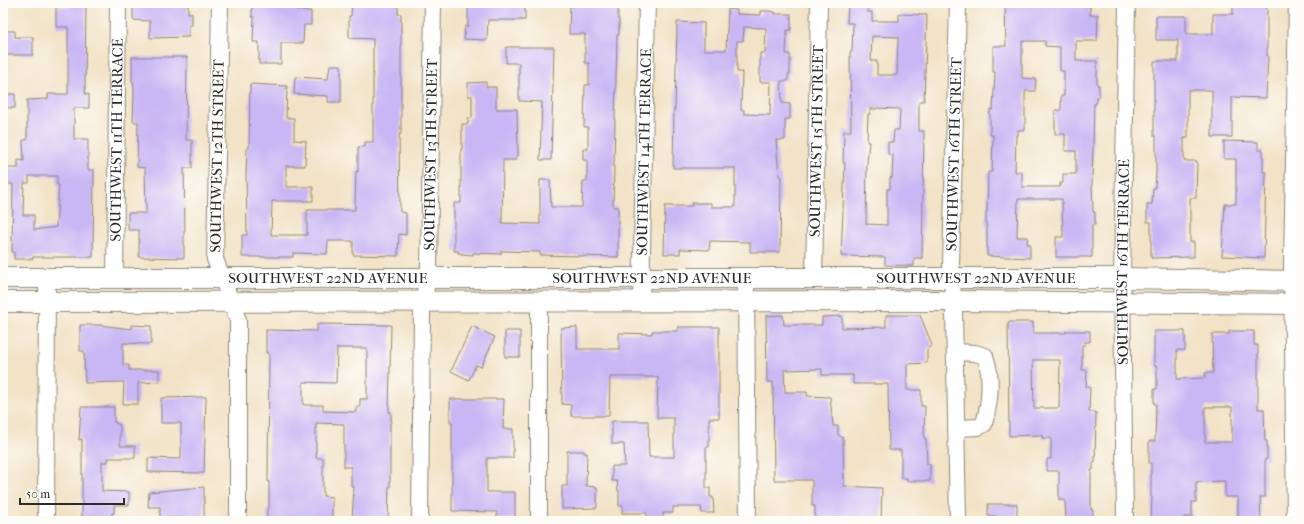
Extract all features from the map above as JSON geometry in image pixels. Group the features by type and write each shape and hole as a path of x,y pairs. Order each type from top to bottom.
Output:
{"main road":[{"name":"SOUTHWEST 22ND AVENUE","path":"3,278 1122,278 1296,281"},
{"name":"SOUTHWEST 22ND AVENUE","path":"3,302 953,301 1297,304"}],"street":[{"name":"SOUTHWEST 11TH TERRACE","path":"115,278 118,3"},
{"name":"SOUTHWEST 12TH STREET","path":"220,3 215,260 238,320 238,521"},
{"name":"SOUTHWEST 13TH STREET","path":"420,521 422,313 430,260 433,3"},
{"name":"SOUTHWEST 14TH TERRACE","path":"641,302 647,3"},
{"name":"SOUTHWEST 15TH STREET","path":"814,278 819,3"},
{"name":"SOUTHWEST 16TH STREET","path":"958,3 951,278 955,352 958,521"},
{"name":"SOUTHWEST 16TH TERRACE","path":"1125,521 1122,278 1127,3"},
{"path":"1295,521 1297,3"},
{"path":"46,521 48,278"},
{"path":"746,278 748,521"},
{"path":"539,302 539,521"},
{"path":"955,352 975,353 985,356 988,366 990,390 984,424 978,427 956,428"}],"building":[{"path":"75,3 86,3 85,94 89,94 89,108 74,108 74,139 88,139 88,170 94,170 93,257 33,257 33,259 14,259 14,252 12,252 13,184 3,184 3,168 18,168 18,160 24,161 23,140 27,140 27,100 48,99 48,94 68,94 68,27 56,27 56,7 75,7","holes":["29,176 57,176 57,185 59,185 56,227 34,230 34,215 23,215 24,183 29,183"]},
{"path":"133,3 188,3 188,13 192,13 192,25 189,25 189,37 150,38 150,21 133,20"},
{"path":"252,3 296,3 296,11 311,11 311,25 304,25 303,43 281,43 281,64 259,64 259,42 253,42 254,17 252,17"},
{"path":"352,3 398,3 398,14 401,14 401,134 399,134 400,212 406,213 406,235 399,234 398,256 353,255 353,241 328,241 327,254 293,253 293,257 242,257 242,235 247,235 246,174 247,148 249,148 250,84 287,86 286,118 294,118 294,140 306,141 305,166 286,166 286,187 313,187 313,201 272,201 271,235 307,235 307,210 355,210 358,147 365,147 365,142 373,142 373,39 349,38 349,16 351,16"},
{"path":"468,3 525,3 525,20 488,20 487,40 464,39 465,26 468,27"},
{"path":"570,3 618,3 619,35 617,35 613,207 618,207 618,257 540,255 540,252 501,251 501,254 473,253 473,255 458,253 458,251 454,251 454,203 461,203 462,124 468,124 468,118 472,118 472,96 468,96 468,83 486,82 486,87 496,87 496,109 517,109 518,156 516,156 516,160 503,160 502,223 540,224 540,180 550,180 551,207 582,207 583,181 587,181 587,160 583,160 583,149 588,149 588,127 584,127 585,85 589,85 589,63 585,63 585,34 569,34"},
{"path":"848,3 868,3 868,12 872,12 872,21 899,21 899,14 927,15 924,101 919,101 919,131 924,131 922,258 914,258 914,266 885,265 885,257 841,256 845,163 843,163 844,131 851,131 850,52 852,52 853,23 847,23","holes":["872,36 898,37 897,75 877,75 877,61 871,61","870,109 900,109 899,130 894,130 893,142 888,142 888,154 893,155 892,178 890,177 890,189 887,189 887,225 866,224 867,163 869,142 867,142 868,114 870,114"]},
{"path":"1005,3 1090,3 1090,15 1098,15 1097,41 1076,41 1076,61 1097,61 1097,85 1099,85 1099,97 1096,97 1096,104 1094,104 1092,185 1095,225 1092,225 1092,257 1056,257 1056,237 1063,237 1062,199 1018,199 1017,237 1028,237 1027,244 1030,244 1030,258 987,256 986,212 988,172 992,172 993,135 990,135 990,109 993,110 995,72 993,72 993,46 1006,46","holes":["1022,41 1045,41 1045,46 1060,47 1060,71 1064,71 1064,96 1061,96 1061,110 1055,110 1055,134 1065,134 1065,151 1076,151 1076,174 1063,174 1063,183 1060,183 1060,187 1022,187 1022,172 1015,172 1016,135 1018,135 1018,130 1025,130 1025,91 1035,91 1036,79 1022,78"]},
{"path":"1233,3 1267,3 1268,56 1266,98 1232,97 1232,137 1212,137 1212,90 1188,90 1188,138 1184,138 1184,161 1197,161 1196,198 1190,198 1190,242 1194,242 1194,257 1151,258 1151,222 1147,222 1147,204 1152,204 1156,173 1156,136 1154,136 1154,61 1178,61 1178,40 1156,40 1156,16 1186,16 1186,34 1213,34 1213,14 1233,14"},
{"path":"728,9 737,10 737,14 761,15 761,11 768,11 775,12 775,14 791,14 791,30 787,30 786,54 790,54 790,74 788,74 788,81 781,81 782,103 790,104 790,119 785,119 785,140 776,140 779,176 781,176 780,252 750,252 750,242 710,241 709,250 680,249 680,254 664,254 665,206 692,206 692,203 711,203 711,207 735,207 735,168 673,168 677,22 704,23 704,50 726,50","holes":["744,27 766,28 765,53 760,53 760,82 771,82 770,115 744,114 744,110 741,110 742,72 737,72 737,41 743,41"]},
{"path":"3,31 15,31 15,37 33,37 33,55 3,55"},
{"path":"506,47 554,47 551,160 540,160 542,102 519,101 519,63 506,63"},
{"path":"132,57 187,57 186,140 192,140 192,168 184,168 184,258 139,257 139,230 128,230 128,213 146,213 145,168 137,167 138,122 133,122 134,90 132,81"},
{"path":"330,65 341,65 341,102 328,102 328,96 294,94 295,77 328,79"},
{"path":"3,94 15,94 15,108 3,108"},
{"path":"1224,141 1258,142 1258,150 1263,150 1263,172 1266,172 1264,258 1222,256 1225,204 1236,204 1236,159 1224,159"},
{"path":"783,315 784,325 822,325 822,317 842,316 842,328 886,327 886,315 920,315 932,345 927,349 927,363 907,364 907,390 921,390 921,406 925,406 924,438 926,439 927,464 930,464 930,481 907,481 907,478 901,478 901,450 889,450 888,384 853,384 853,375 822,375 822,369 784,370 785,392 807,392 807,396 830,397 833,426 838,426 838,435 843,438 844,486 882,488 881,521 815,521 815,506 812,506 812,480 774,480 773,382 767,382 766,316"},
{"path":"1008,322 1033,322 1033,333 1090,331 1090,342 1085,342 1085,345 1082,345 1082,370 1087,370 1086,387 1090,387 1089,412 1096,412 1095,462 1093,462 1093,470 1091,470 1091,510 1093,510 1093,521 1066,521 1065,500 1059,500 1059,471 1047,471 1047,459 1051,459 1051,438 1042,438 1042,435 1009,436","holes":["1033,360 1060,360 1059,408 1034,408"]},
{"path":"317,324 391,325 389,412 391,412 391,423 388,521 352,521 354,486 351,486 351,467 344,467 344,424 316,423 316,458 323,458 323,496 332,497 332,521 267,521 267,509 269,509 269,353 266,353 266,330 317,331","holes":["337,348 367,348 367,399 360,399 360,407 356,407 356,412 323,411 323,405 303,405 303,382 336,383"]},
{"path":"80,325 100,325 131,329 131,325 151,326 151,344 123,343 123,365 129,365 129,370 159,370 159,382 138,383 138,404 123,404 124,382 85,383 84,351 80,351"},
{"path":"472,326 495,337 481,367 476,365 469,380 451,371"},
{"path":"577,327 577,349 619,349 619,333 652,334 652,331 678,331 678,327 719,327 719,418 709,418 709,447 706,447 706,488 710,488 710,497 713,497 714,513 702,513 701,507 673,507 673,513 663,513 663,521 647,521 647,513 622,513 623,506 619,506 617,481 612,481 612,466 625,466 624,444 612,444 612,421 648,421 649,457 674,457 674,418 657,418 658,377 610,377 609,416 571,416 571,405 562,404 561,328"},
{"path":"505,331 520,331 520,357 505,357"},
{"path":"1154,331 1185,331 1185,350 1177,350 1177,379 1205,378 1205,373 1213,373 1212,334 1229,334 1229,331 1254,331 1254,345 1258,345 1258,409 1264,409 1265,441 1267,441 1267,459 1265,459 1265,497 1260,497 1261,521 1238,521 1238,497 1225,497 1225,481 1196,482 1196,502 1192,502 1192,517 1184,517 1184,521 1151,521 1152,497 1149,441 1155,441 1156,404 1154,404 1154,389 1157,389 1157,366 1154,366","holes":["1205,407 1232,407 1232,442 1205,442"]},
{"path":"206,397 204,473 148,472 148,458 181,459 181,423 161,423 161,398"},
{"path":"450,399 504,399 503,429 513,429 513,458 487,458 487,492 515,492 515,519 497,519 497,512 452,511 452,423 450,423"},
{"path":"81,407 114,407 114,422 120,425 120,446 135,446 135,458 108,458 108,462 102,462 102,491 129,492 129,505 114,505 112,519 82,519 82,439 79,440"},
{"path":"567,451 584,451 584,453 587,453 586,486 597,487 597,508 562,509 562,486 567,486"},
{"path":"204,487 204,518 160,518 160,507 148,507 149,492"},
{"path":"988,504 1017,504 1017,521 996,521 996,516 988,516"}]}
